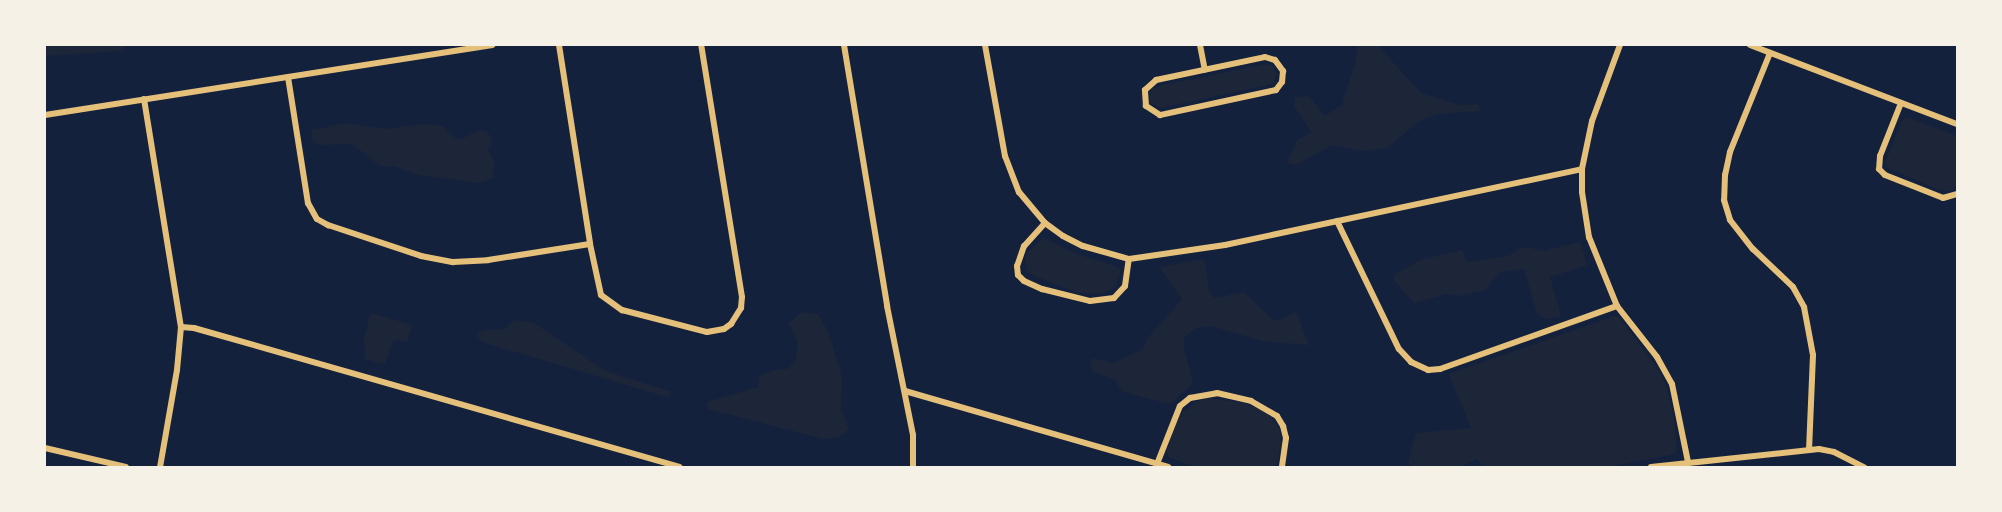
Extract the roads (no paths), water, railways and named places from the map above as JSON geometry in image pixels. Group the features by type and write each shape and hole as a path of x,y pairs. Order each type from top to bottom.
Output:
{"street":[{"path":"45,115 494,45"},
{"path":"560,45 590,244 602,295 622,310 707,332 724,329 738,316 741,308 740,282 701,45"},
{"path":"844,45 875,235 913,435 913,467"},
{"path":"985,45 1005,156 1019,192 1045,224 1083,246 1129,260 1226,245 1582,169"},
{"path":"1200,45 1205,70"},
{"path":"1620,45 1593,122 1582,169 1582,192 1589,237 1617,306 1657,357 1672,384 1688,462"},
{"path":"1750,45 1957,124"},
{"path":"1770,52 1730,152 1725,175 1724,200 1730,220 1753,249 1793,287 1804,307 1813,356 1809,449"},
{"path":"1265,57 1278,63 1284,77 1276,90 1160,116 1146,106 1143,95 1151,82 1205,70 1265,57"},
{"path":"288,77 308,202 317,219 328,225 421,256 453,262 488,260 590,244"},
{"path":"144,99 180,327 177,370 160,467"},
{"path":"1901,103 1880,156 1880,170 1886,175 1943,198 1957,194"},
{"path":"1336,221 1399,349 1411,362 1428,370 1440,369 1617,306"},
{"path":"1045,224 1024,246 1017,266 1018,274 1024,281 1042,290 1090,301 1114,298 1125,286 1129,260"},
{"path":"180,327 194,328 680,467"},
{"path":"905,390 1168,467"},
{"path":"1157,464 1180,406 1203,394 1217,393 1251,401 1277,416 1286,438 1282,467"},
{"path":"45,448 126,467"},
{"path":"1651,467 1809,449 1834,452 1864,467"}]}
